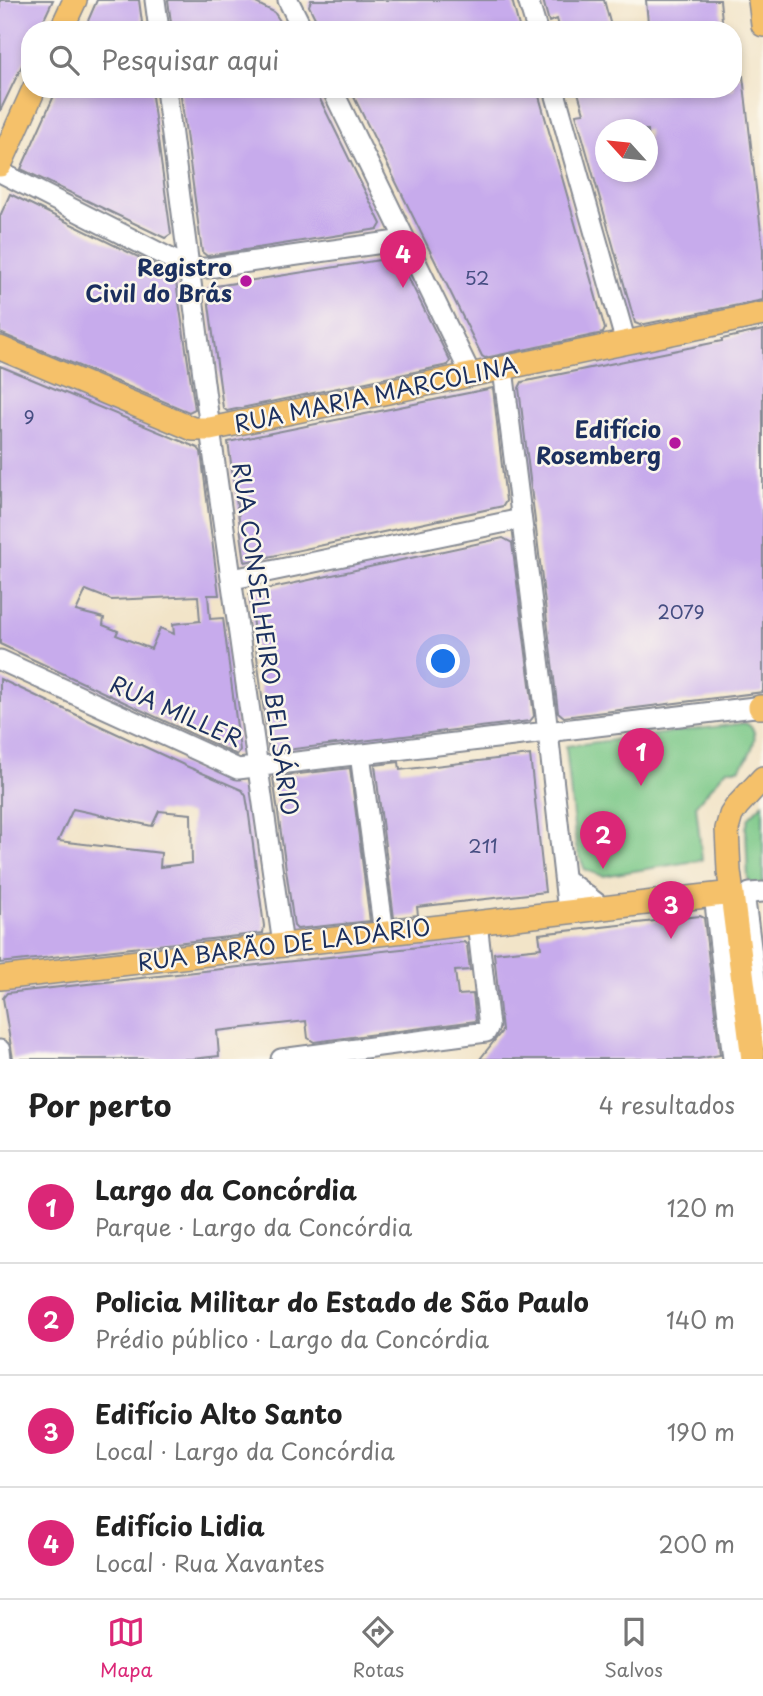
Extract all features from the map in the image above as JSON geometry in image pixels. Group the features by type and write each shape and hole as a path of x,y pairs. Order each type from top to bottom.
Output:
{"main road":[{"path":"65,21 75,0"},
{"path":"760,0 763,25"},
{"path":"0,165 30,98"},
{"name":"RUA MARIA MARCOLINA","path":"0,348 193,429 211,429 763,314"},
{"path":"753,1059 738,898 727,849 729,821 737,806 763,778"},
{"name":"RUA BARÃO DE LADÁRIO","path":"0,978 603,908 738,898"}],"street":[{"path":"155,0 158,21"},
{"path":"288,0 298,21"},
{"path":"528,0 534,21"},
{"name":"RUA CONSELHEIRO BELISÁRIO","path":"167,98 283,945"},
{"path":"336,98 471,375"},
{"path":"557,98 626,343"},
{"path":"0,173 189,268 207,268 404,240"},
{"path":"503,369 568,912"},
{"path":"233,579 521,519"},
{"name":"RUA MILLER","path":"0,660 234,768 762,707"},
{"path":"360,754 384,933"},
{"path":"565,879 603,908"},
{"path":"733,1059 738,898 746,901 763,1038"},
{"path":"281,1059 486,1032 489,1026 477,922"},
{"path":"0,1049 1,1059"}],"green space":[{"path":"745,723 750,726 754,737 748,756 739,769 727,769 696,805 702,860 603,876 585,870 576,847 566,746"},
{"path":"763,803 763,885 754,886 748,880 746,828 749,817"}],"building":[{"path":"0,0 53,0 43,21 21,21 21,68 0,111"},
{"path":"97,0 139,0 142,21 88,21"},
{"path":"168,0 250,0 274,12 280,21 171,21"},
{"path":"311,0 512,0 518,21 316,21 309,6"},
{"path":"543,0 604,0 610,21 557,19 549,21"},
{"path":"646,0 720,0 722,21 648,21"},
{"path":"743,76 763,249 763,300 640,325 635,323 595,182 658,182 658,119 595,119 595,181 576,114 584,113 580,98 742,98"},
{"path":"53,98 152,98 171,234 165,238 21,169"},
{"path":"181,98 319,98 381,224 378,229 207,256 202,252"},
{"path":"354,98 540,98 605,329 603,333 485,358"},
{"path":"10,194 175,275 195,409 189,412 0,333 0,216"},
{"path":"398,257 450,361 448,365 227,411 223,408 207,290 210,287"},
{"path":"763,330 763,692 564,717 558,712 519,388 522,382 722,341"},
{"path":"0,366 198,448 201,452 219,595 208,595 210,619 223,618 240,750 237,755 0,644","holes":["86,590 111,600 198,596 200,621 173,624 174,634 160,628 151,649 116,635 118,631 103,625 104,618 76,611"]},
{"path":"493,388 506,501 503,506 245,562 228,442"},
{"path":"503,538 512,543 534,716 530,721 269,752 249,593"},
{"path":"0,679 242,790 248,808 263,933 0,963","holes":["73,809 152,826 159,811 191,814 192,863 160,867 161,853 58,841"]},
{"path":"530,755 545,892 417,907 418,915 394,918 375,765 399,762 400,770"},
{"path":"350,768 370,921 297,929 294,926 273,777"},
{"path":"700,916 704,918 720,1055 697,1059 480,1059 502,1031 494,953 541,948 539,934"},
{"path":"464,942 467,945 470,970 455,971 458,995 473,994 476,1021 314,1042 308,1038 306,1021 217,1031 219,1056 192,1059 13,1059 3,998 7,993"}],"place":[{"name":"Registro Civil do Brás","path":"246,281"},
{"name":"Edifício Lidia","path":"403,288"},
{"name":"Edifício Rosemberg","path":"675,443"},
{"name":"Largo da Concórdia","path":"641,786"},
{"name":"Policia Militar do Estado de São Paulo","path":"603,869"},
{"name":"Edifício Alto Santo","path":"671,939"}]}
